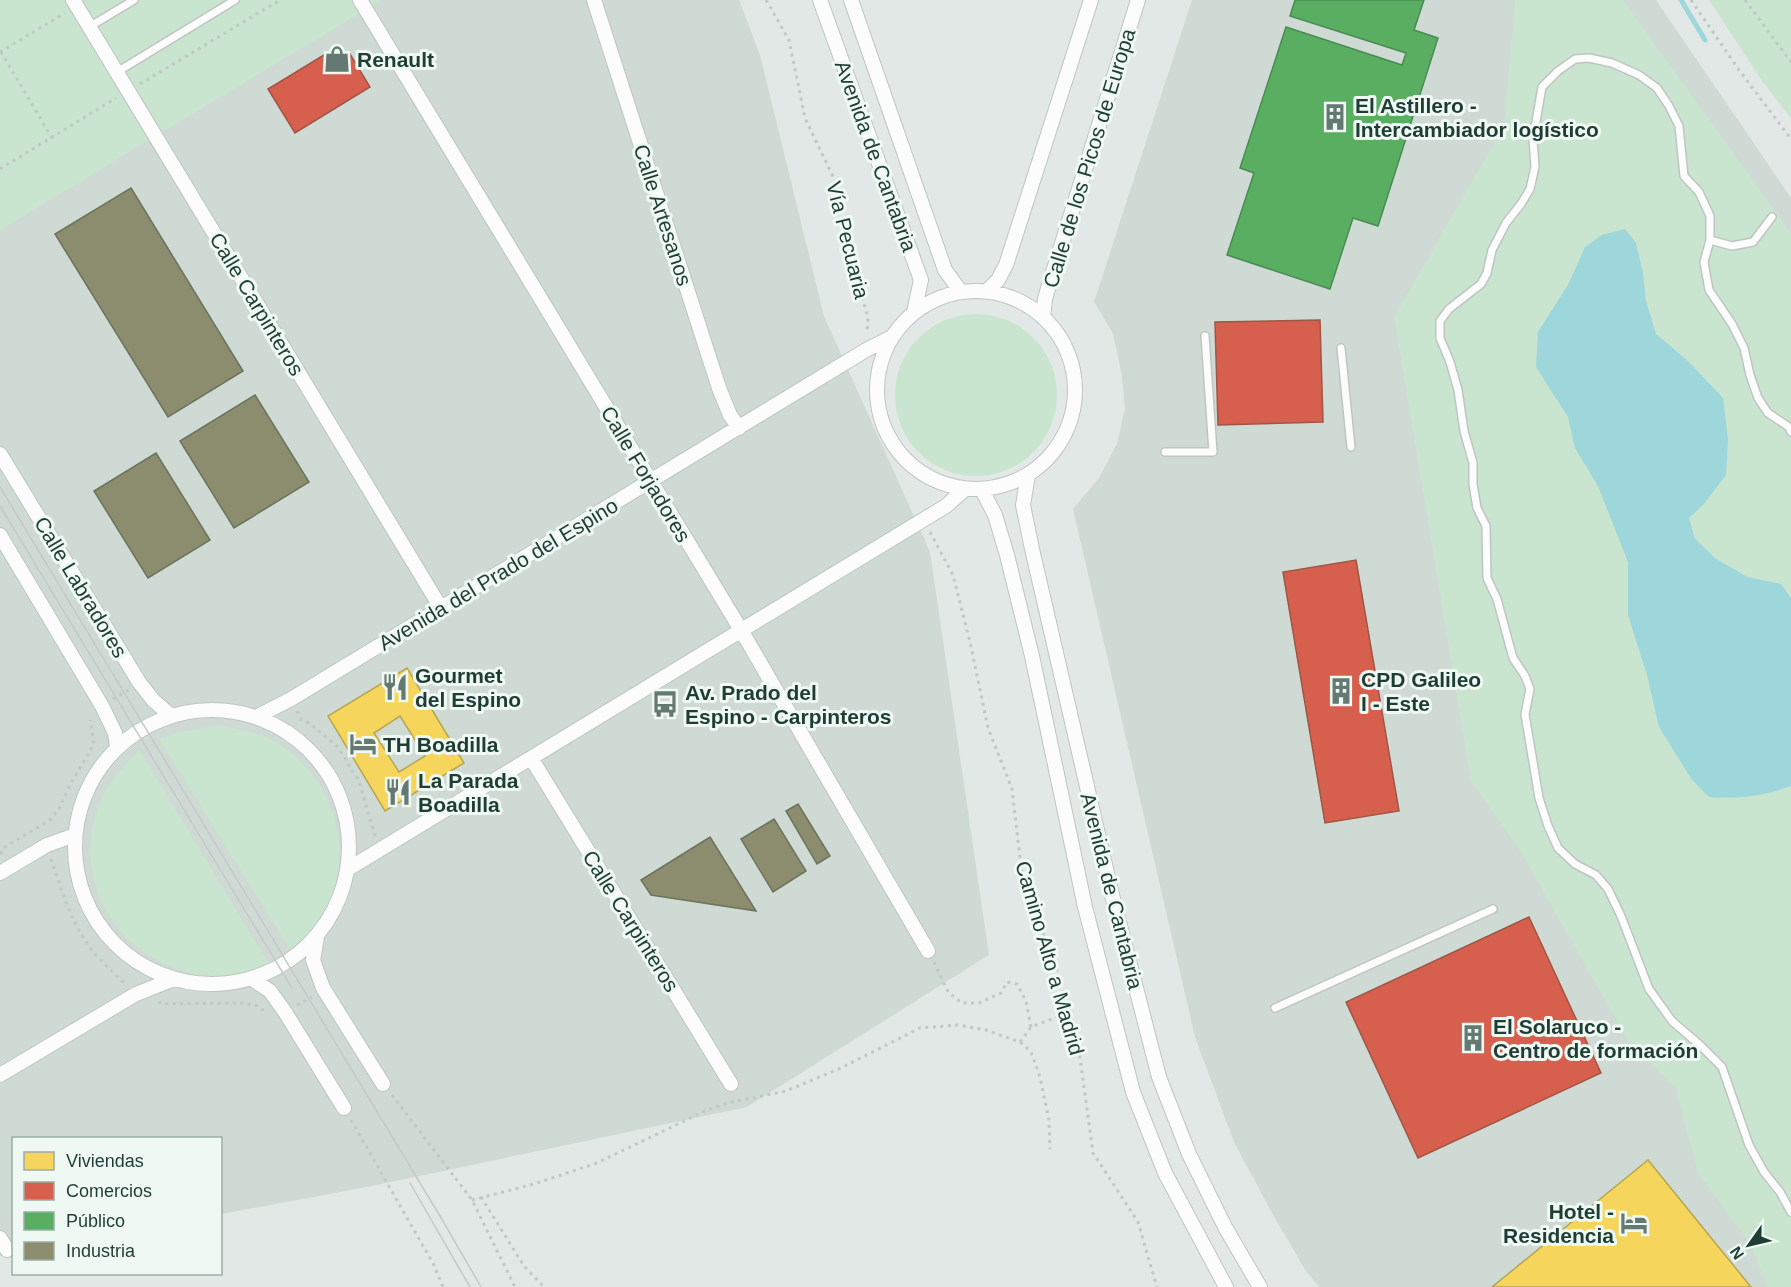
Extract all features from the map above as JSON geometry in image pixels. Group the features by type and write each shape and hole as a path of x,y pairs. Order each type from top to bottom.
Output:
{"street":[{"name":"Calle Forjadores","path":"360,0 741,630 928,951"},
{"name":"Calle Artesanos","path":"594,0 719,388 739,428"},
{"name":"Avenida de Cantabria","path":"820,0 921,280 914,312"},
{"name":"Avenida de Cantabria","path":"851,0 945,270 961,292"},
{"path":"987,291 998,280 1006,265 1091,0"},
{"name":"Calle de los Picos de Europa","path":"1043,316 1049,285 1138,0"},
{"name":"Calle Carpinteros","path":"75,3 441,608"},
{"path":"987,291 1017,299 1043,316 1061,338 1072,363 1076,390 1070,423 1057,449 1028,475 1002,487 982,490 966,489 934,480 902,457 884,428 877,395 880,365 892,337 914,312 961,292 987,291"},
{"name":"Avenida del Prado del Espino","path":"258,716 291,699 866,350 892,337"},
{"name":"Calle Labradores","path":"0,454 140,682 153,700 170,715"},
{"name":"Avenida de Cantabria","path":"1028,475 1023,505 1032,549 1113,899 1159,1077 1189,1154 1224,1227 1260,1287"},
{"path":"348,869 946,506 966,489"},
{"name":"Avenida de Cantabria","path":"982,490 995,515 1007,555 1032,656 1085,907 1133,1092 1165,1173 1226,1287"},
{"name":"Calle Labradores","path":"0,535 102,706 115,733 117,746"},
{"path":"214,708 258,716 300,740 331,776 348,821 348,869 337,905 317,937 287,963 252,979 213,985 174,979 131,958 99,925 79,882 75,835 87,787 117,746 136,731 170,715 214,708"},
{"name":"Calle Carpinteros","path":"531,758 731,1084"},
{"path":"0,873 47,845 75,835"},
{"path":"317,937 313,960 324,990 383,1084"},
{"path":"0,1075 136,994 174,979"},
{"path":"252,979 270,991 285,1012 344,1108"}],"lane":[{"path":"89,27 134,0"},
{"path":"117,72 235,0"},
{"path":"1791,432 1789,427 1768,413 1758,398 1744,348 1732,324 1709,291 1704,262 1710,240 1710,216 1699,192 1684,176 1679,126 1669,106 1656,88 1639,75 1612,63 1589,58 1575,59 1558,71 1542,87 1533,139 1535,167 1530,189 1506,223 1492,250 1487,273 1480,284 1449,309 1440,321 1440,338 1458,390 1464,431 1473,463 1473,484 1477,508 1486,526 1487,578 1497,599 1513,658 1525,676 1530,689 1525,714 1539,798 1548,826 1558,848 1575,864 1596,875 1608,889 1649,989 1672,1022 1722,1067 1749,1146 1791,1212"},
{"path":"1710,240 1732,246 1753,242 1772,217"},
{"path":"1164,452 1213,452 1205,336"},
{"path":"1341,348 1351,447"},
{"path":"1275,1008 1493,909"}],"path":[{"name":"Vía Pecuaria","path":"766,0 789,40 804,118 837,185 851,261 868,317 866,350"},
{"path":"1691,0 1739,70 1791,139"},
{"path":"1745,0 1791,61"},
{"path":"52,138 0,52 75,3"},
{"name":"Camino Alto a Madrid","path":"924,519 953,575 988,728 1012,789 1022,874 1057,971 1078,1042 1093,1153 1138,1222 1157,1287"},
{"path":"0,857 3,848 50,820 58,809 94,744 90,715 140,682"},
{"path":"291,699 301,719 338,746 359,781 380,849"},
{"path":"47,845 63,895 83,938 136,994 165,1004 242,1003 258,1006 272,1018 324,990"},
{"path":"928,951 948,992 962,1003 979,1003 1001,993 1007,982 1017,984 1026,1001 1031,1027"},
{"path":"1020,1042 1031,1027 1069,1012"},
{"path":"472,1200 534,1184 597,1163 705,1111 727,1103 786,1091 839,1069 920,1028 958,1025 986,1029 1020,1042 1031,1052 1040,1077 1049,1120 1050,1149"},
{"path":"383,1084 472,1200 515,1287"},
{"path":"344,1108 434,1265 443,1287"},
{"path":"481,1197 524,1266 544,1287"}],"shaded area":[{"path":"0,0 739,0 760,55 824,316 930,552 989,955 747,1107 367,1187 222,1214 222,1137 12,1137 12,1253 0,1256"},
{"path":"1192,0 1656,0 1791,198 1791,1287 1319,1287 1306,1271 1272,1213 1234,1142 1195,1037 1073,509 1099,478 1117,444 1125,409 1122,376 1113,333 1094,302"}],"green space":[{"path":"0,0 382,0 0,230"},
{"path":"1515,0 1623,0 1791,233 1791,1287 1768,1287 1748,1241 1698,1173 1676,1089 1627,1039 1521,852 1471,781 1394,317 1504,126"},
{"path":"1709,0 1791,0 1791,118 1762,81"},
{"path":"976,314 1007,320 1033,338 1051,364 1057,395 1051,426 1033,452 1007,470 976,476 945,470 919,452 901,426 895,395 901,364 919,338 945,320"},
{"path":"223,726 266,737 298,759 314,777 327,798 335,820 339,843 339,867 334,890 324,913 291,951 159,739 191,730"},
{"path":"139,751 269,964 240,973 218,976 181,970 154,958 131,942 112,921 99,896 92,869 91,840 97,810 104,793"}],"water":[{"path":"1625,229 1636,243 1643,273 1646,301 1656,334 1688,361 1723,398 1728,440 1726,475 1703,505 1689,518 1695,539 1715,558 1747,577 1781,584 1791,598 1791,786 1771,792 1731,798 1709,797 1692,780 1659,727 1647,675 1628,615 1628,562 1598,486 1575,448 1568,417 1536,367 1538,332 1568,285 1585,247 1602,235"}],"building: Viviendas":[{"name":"TH Boadilla","path":"407,668 464,763 385,811 328,716","holes":["400,716 425,756 399,772 374,733"]},
{"name":"Hotel - Residencia","path":"1648,1160 1751,1287 1492,1287"}],"building: Comercios":[{"path":"337,47 344,58 350,54 370,87 295,133 268,89"},
{"path":"1320,320 1323,422 1218,425 1215,322"},
{"name":"CPD Galileo I - Este","path":"1356,560 1399,811 1325,823 1283,572"},
{"name":"El Solaruco - Centro de formación","path":"1529,917 1601,1073 1418,1158 1346,1002"}],"building: Público":[{"name":"El Astillero - Intercambiador logístico","path":"1295,0 1424,0 1414,30 1438,38 1378,226 1353,218 1330,289 1227,255 1254,173 1240,168 1286,27 1402,65 1406,53 1290,16"}],"building: Industria":[{"path":"131,188 243,371 168,417 55,234"},
{"path":"255,395 309,482 234,528 180,441"},
{"path":"156,453 210,540 148,578 94,491"},
{"path":"798,804 830,856 817,864 786,811"},
{"path":"774,819 806,871 773,892 741,839"},
{"path":"710,837 756,911 651,895 641,880"}],"waterway":[{"path":"1681,0 1705,40"}],"tram line":[{"path":"0,487 481,1287"},
{"path":"0,506 292,988"},
{"path":"410,1183 470,1287"}],"place":[{"name":"Renault","path":"337,59"},
{"name":"El Astillero - Intercambiador logístico","path":"1335,117"},
{"name":"Gourmet del Espino","path":"395,687"},
{"name":"CPD Galileo I - Este","path":"1341,691"},
{"name":"Av. Prado del Espino - Carpinteros","path":"665,704"},
{"name":"TH Boadilla","path":"363,744"},
{"name":"La Parada Boadilla","path":"398,792"},
{"name":"El Solaruco - Centro de formación","path":"1473,1038"},
{"name":"Hotel - Residencia","path":"1634,1223"}]}
